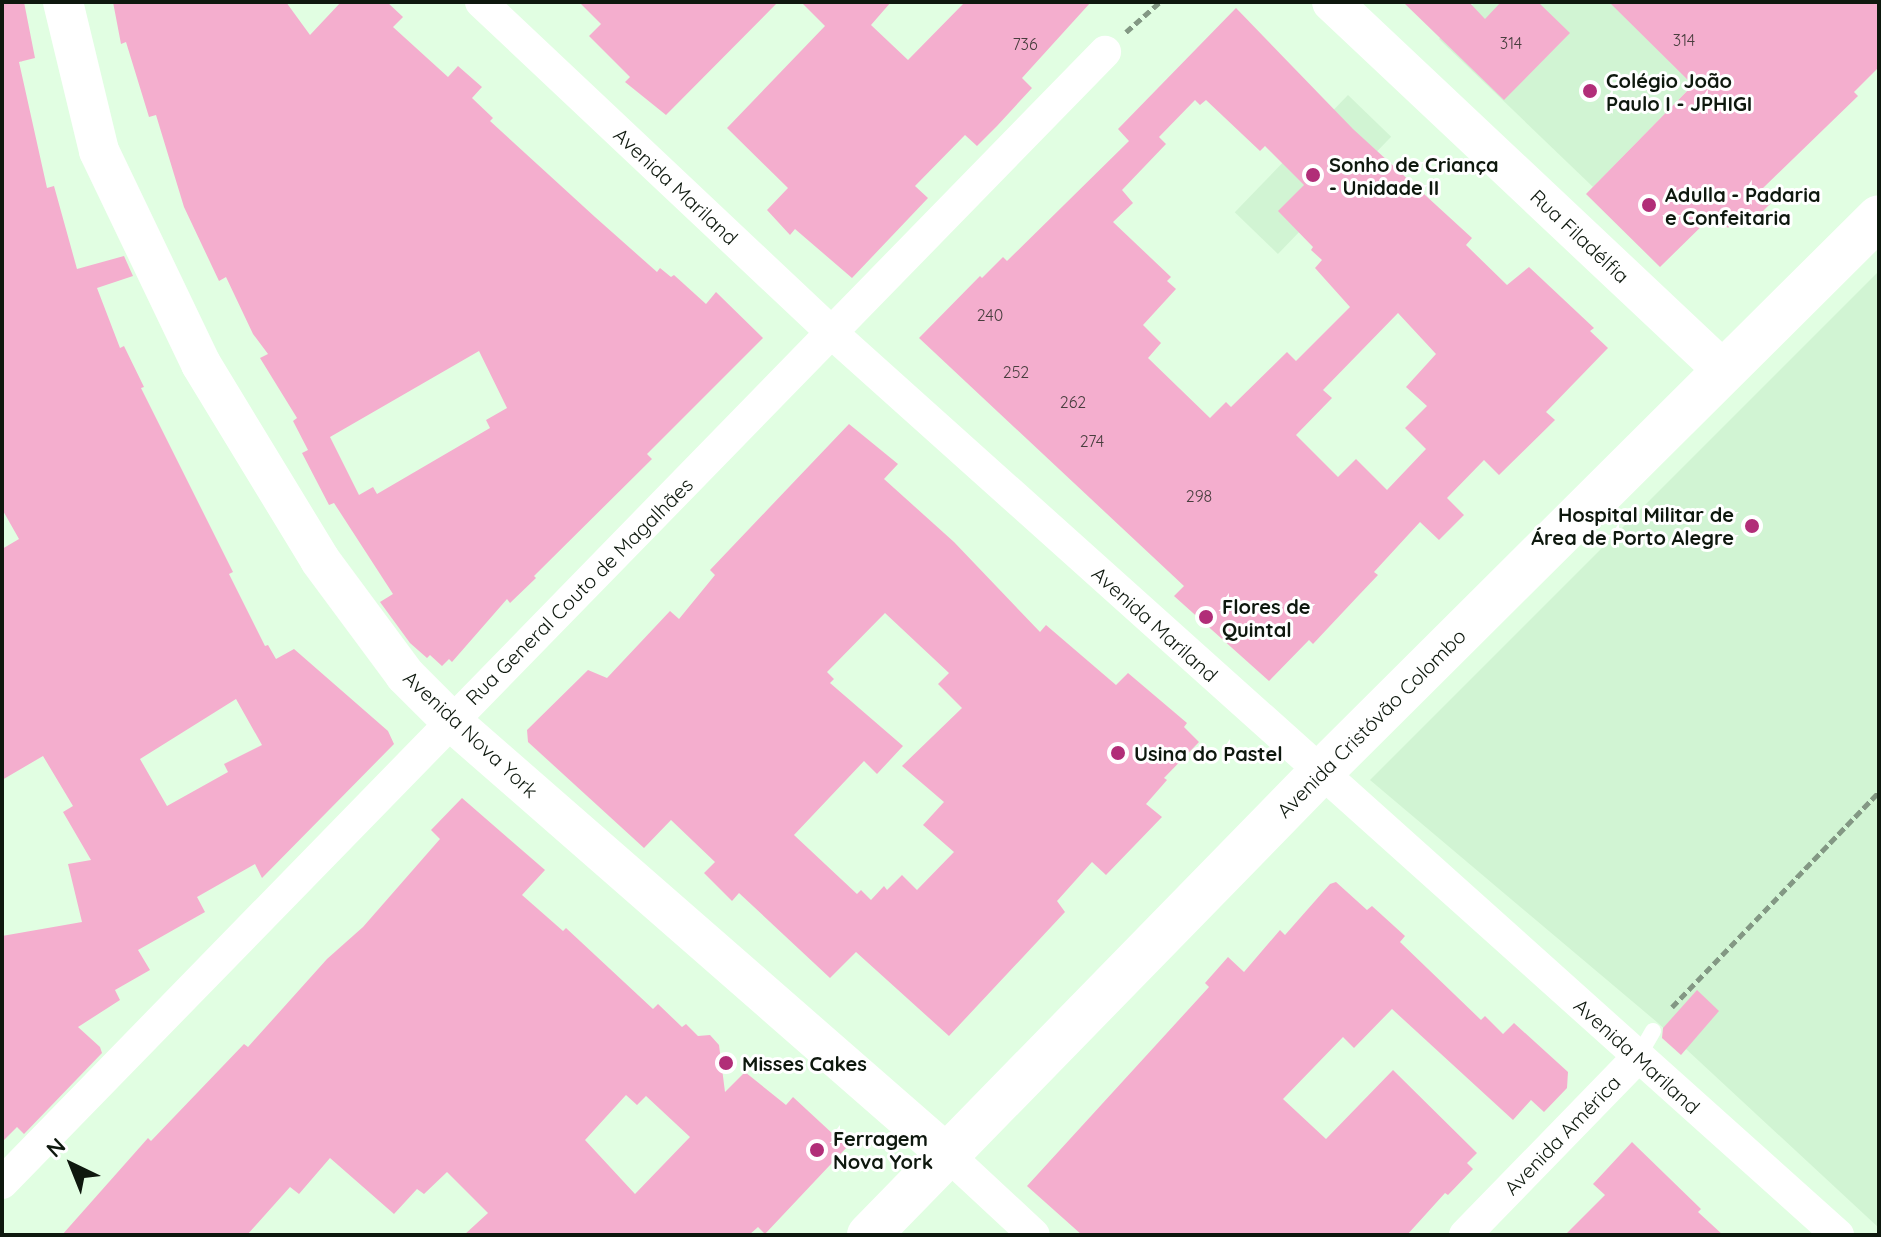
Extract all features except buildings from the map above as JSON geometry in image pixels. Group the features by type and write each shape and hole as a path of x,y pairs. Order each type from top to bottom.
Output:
{"main road":[{"name":"Avenida Cristóvão Colombo","path":"870,1235 1320,773 1879,217"}],"street":[{"name":"Avenida Nova York","path":"63,2 99,151 201,364 320,560 405,675 451,721 948,1155 1031,1234"},
{"name":"Avenida Mariland","path":"481,2 833,334 1320,773 1646,1044 1838,1235"},
{"name":"Rua Filadélfia","path":"1332,2 1724,371"},
{"name":"Rua General Couto de Magalhães","path":"2,1183 1105,52"},
{"name":"Avenida América","path":"1465,1235 1646,1044"}],"path":[{"path":"1105,52 1160,2"},
{"path":"1672,1007 1879,792"}],"shaded area":[{"name":"Colégio João Paulo I - JPHIGI","path":"1475,2 1774,2 1593,187 1439,39"},
{"name":"Sonho de Criança - Unidade II","path":"1348,95 1391,137 1278,254 1235,212"},
{"name":"Hospital Militar de Área de Porto Alegre","path":"1879,271 1879,1228 1658,1023 1370,780"}],"place":[{"name":"Colégio João Paulo I - JPHIGI","path":"1590,91"},
{"name":"Sonho de Criança - Unidade II","path":"1313,175"},
{"name":"Adulla - Padaria e Confeitaria","path":"1649,205"},
{"name":"Hospital Militar de Área de Porto Alegre","path":"1752,526"},
{"name":"Flores de Quintal","path":"1206,617"},
{"name":"Usina do Pastel","path":"1118,753"},
{"name":"Misses Cakes","path":"726,1063"},
{"name":"Ferragem Nova York","path":"817,1150"}]}
